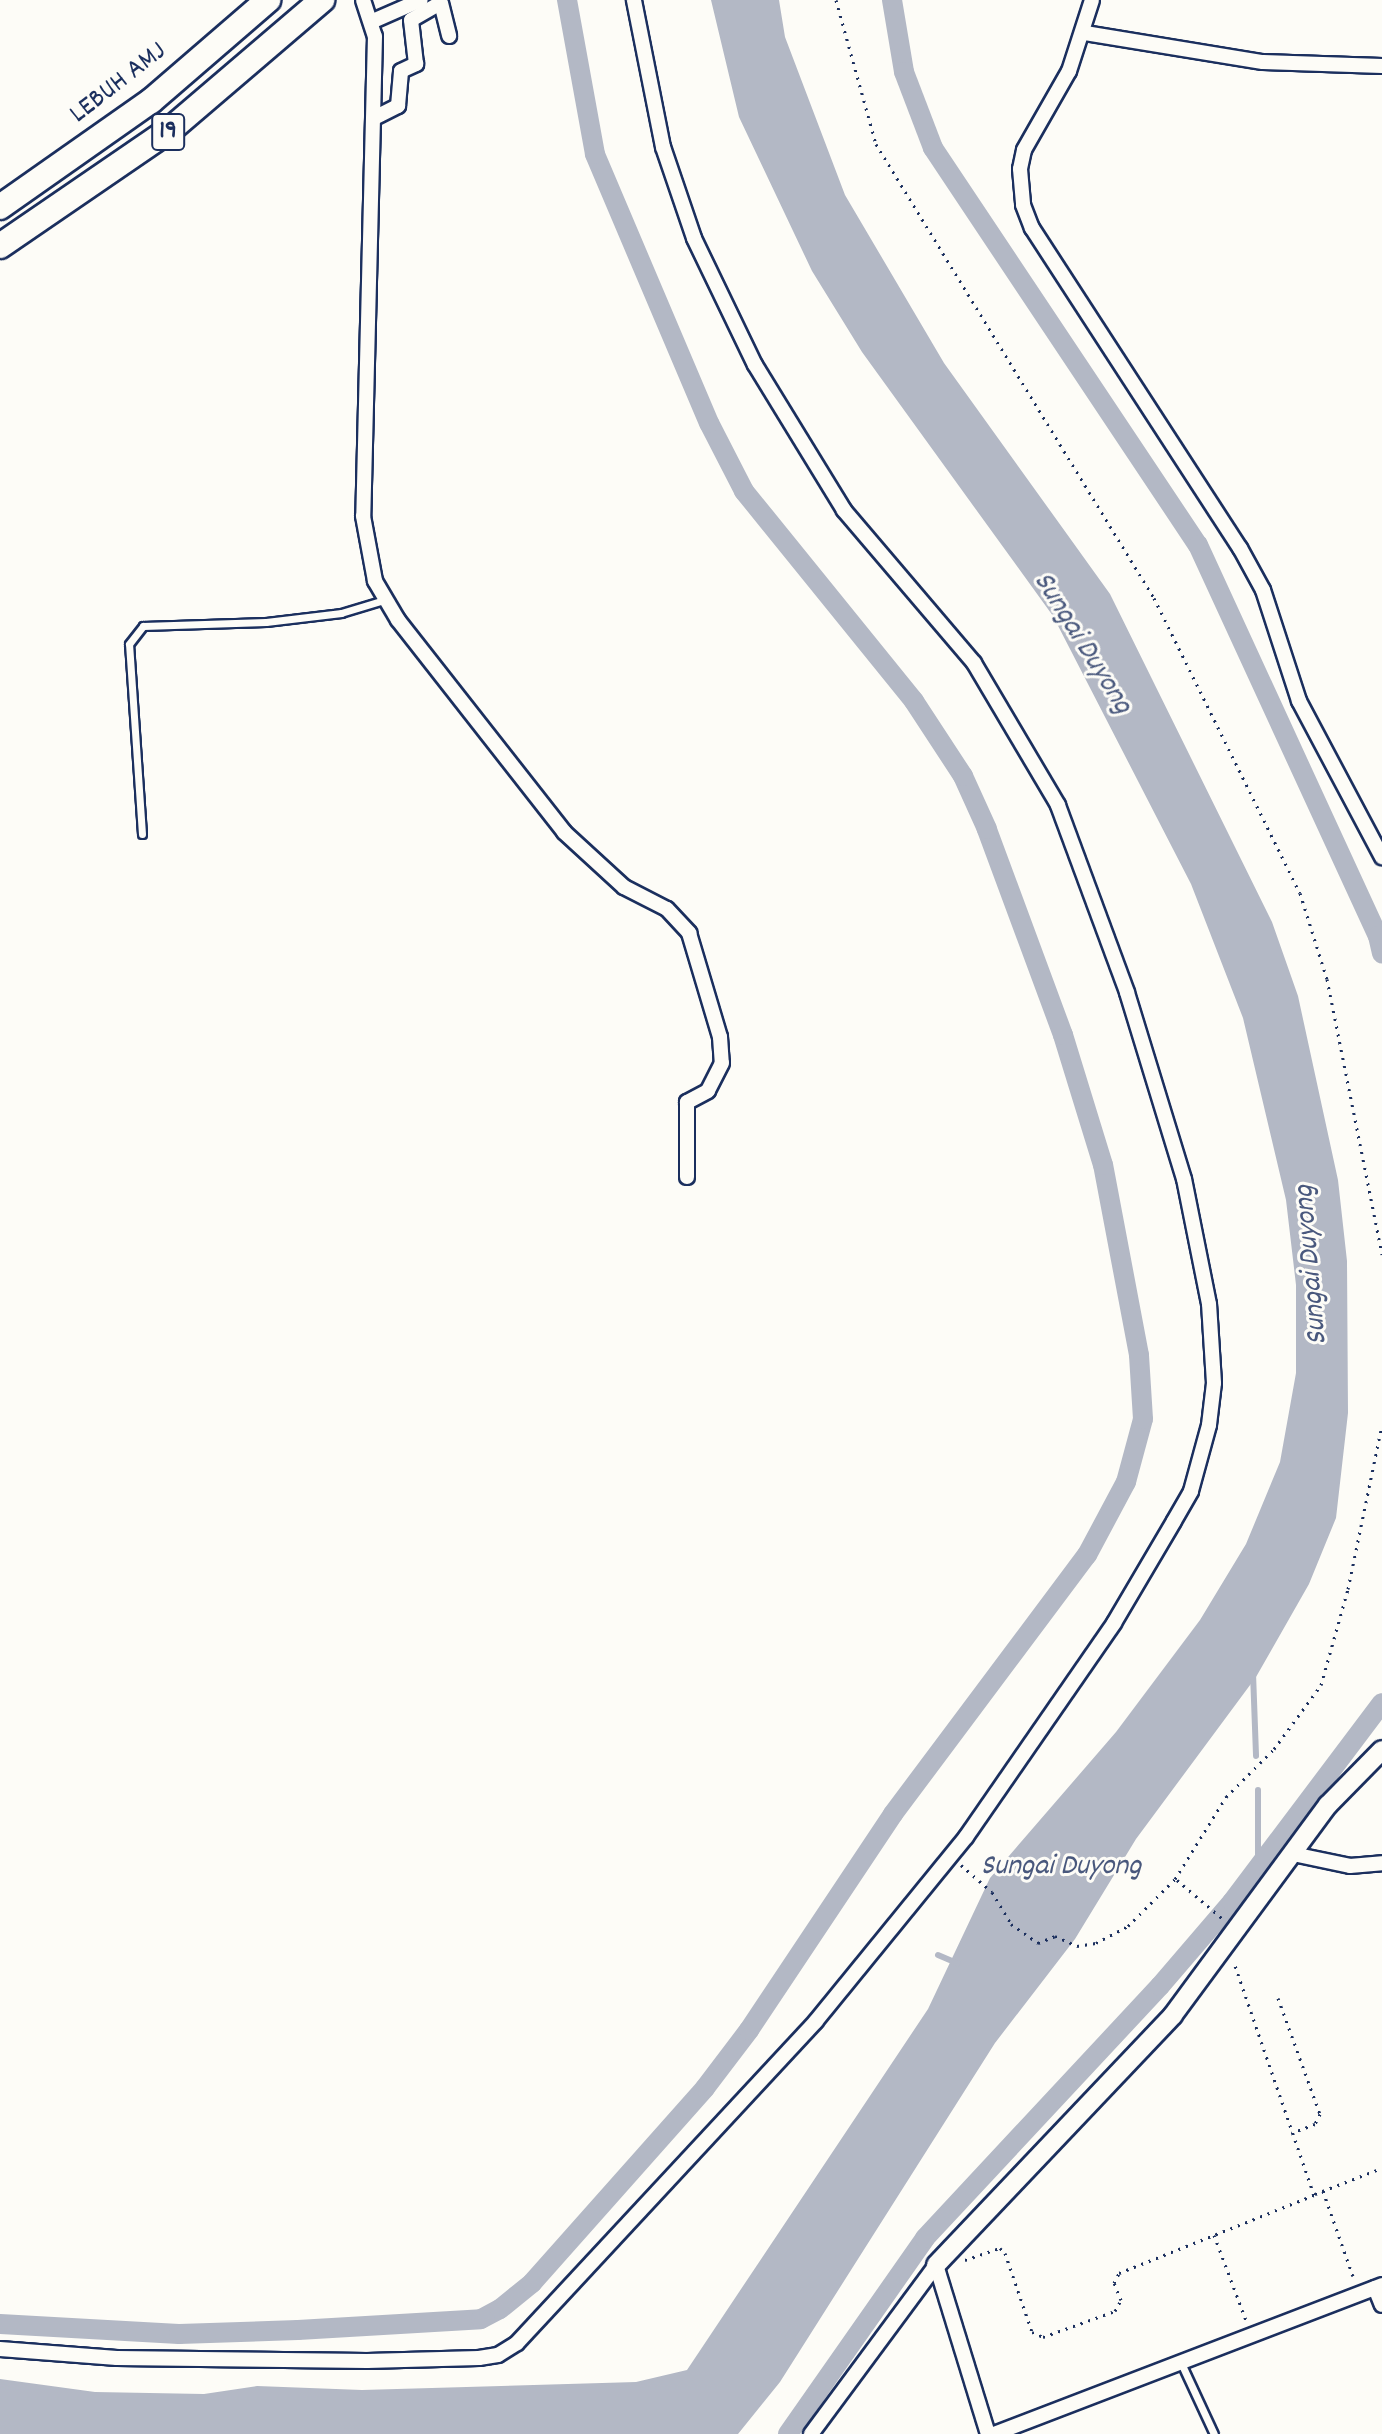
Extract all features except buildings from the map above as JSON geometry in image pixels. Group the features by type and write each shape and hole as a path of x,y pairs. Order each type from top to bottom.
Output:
{"highway":[{"name":"LEBUH AMJ","path":"0,207 151,101 268,0"},
{"name":"19","path":"0,246 171,129 322,0"}],"street":[{"path":"363,0 373,21 376,117 363,516 368,554 384,600 564,832 624,887 667,909 689,933 720,1037 722,1063 708,1091 687,1102 687,1177"},
{"path":"373,21 421,0"},
{"path":"0,2349 117,2358 367,2361 498,2355 517,2343 816,2021 951,1856 1114,1623 1191,1491 1214,1383 1209,1304 1184,1179 1127,992 1058,805 974,663 844,510 755,365 694,238 663,147 634,0"},
{"path":"1092,0 1085,33 1024,150 1020,169 1023,205 1032,228 1240,548 1263,590 1299,701 1382,857"},
{"path":"376,117 398,106 401,71 416,64 411,20 441,3 449,36"},
{"path":"1085,33 1263,62 1382,66"},
{"path":"811,2434 936,2265 1173,2015 1328,1805 1382,1750"},
{"path":"1293,1854 1350,1866 1382,1863"},
{"path":"936,2265 988,2434"},
{"path":"994,2434 1378,2286 1382,2305"}],"lane":[{"path":"142,834 129,644 143,626 266,622 341,613 384,600"},
{"path":"1181,2363 1214,2434"}],"path":[{"path":"836,0 876,144 1154,598 1300,893 1327,979 1382,1255"},
{"path":"951,1856 992,1892 1011,1924 1038,1943 1055,1936 1077,1946 1096,1943 1128,1926 1175,1879 1226,1797 1274,1749 1321,1685 1348,1589 1382,1425"},
{"path":"1175,1879 1208,1902"},
{"path":"1228,1944 1314,2195"},
{"path":"1278,1998 1320,2114 1315,2124 1292,2133"},
{"path":"957,2240 965,2260 1000,2248 1005,2253 1032,2332 1043,2337 1115,2311 1121,2300 1114,2283 1119,2273 1382,2168"},
{"path":"1323,2191 1353,2276"},
{"path":"1214,2235 1252,2334"}],"water":[{"name":"Sungai Duyong","path":"711,0 779,0 785,37 845,195 944,363 1110,594 1272,922 1298,996 1338,1180 1347,1261 1348,1413 1336,1518 1309,1584 1256,1677 1136,1839 1075,1939 995,2043 780,2382 738,2434 0,2434 0,2379 95,2392 204,2394 257,2386 362,2390 636,2382 687,2370 928,2009 990,1878 1116,1732 1200,1620 1246,1544 1280,1462 1296,1373 1296,1285 1286,1200 1243,1018 1191,884 1053,616 862,352 812,271 739,117"}],"waterway":[{"path":"0,2324 179,2334 481,2319 500,2309 532,2283 705,2088 749,2030 893,1814 1087,1555 1126,1482 1143,1419 1139,1355 1103,1165 1063,1035 987,829 963,776 914,701 744,491 709,423 595,154 567,0"},
{"path":"892,0 904,72 933,148 1198,545 1378,936 1382,954"},
{"path":"1253,1673 1256,1756"},
{"path":"788,2434 925,2238 1160,1986 1232,1902 1382,1703"},
{"path":"1258,1790 1258,1867"},
{"path":"938,1955 957,1963"}]}
